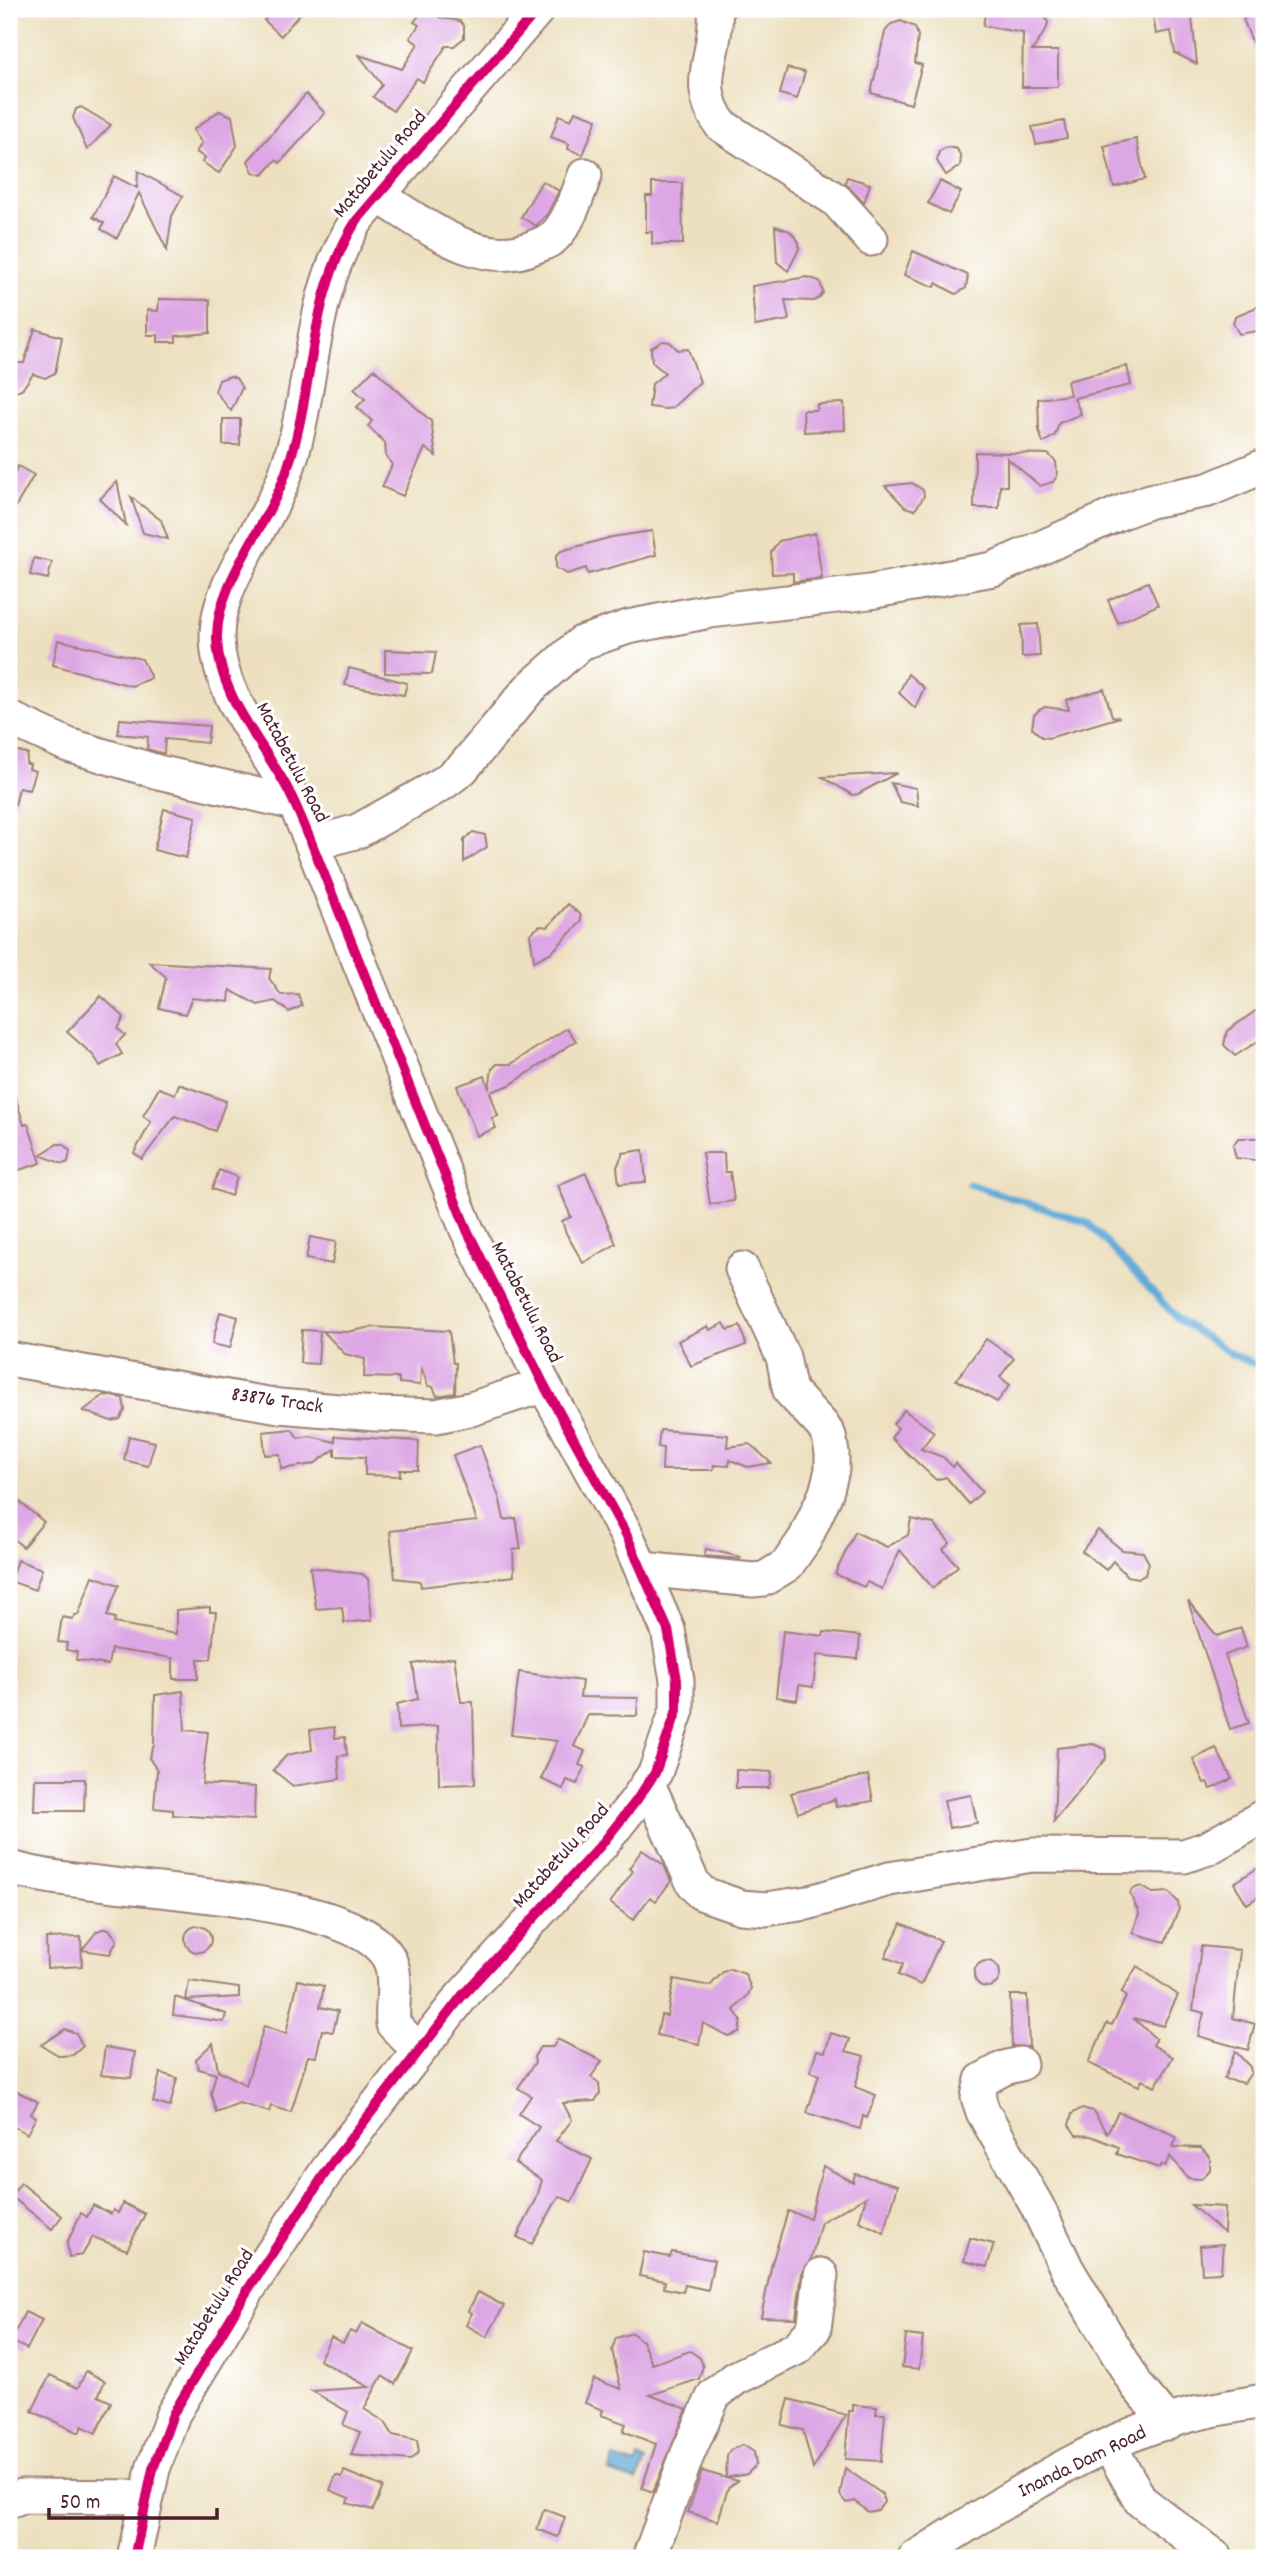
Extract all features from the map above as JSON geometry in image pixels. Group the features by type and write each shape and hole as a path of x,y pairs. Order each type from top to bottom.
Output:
{"street":[{"name":"Matabetulu Road","path":"134,2558 146,2497 173,2414 247,2291 334,2160 462,1996 601,1845 648,1784 666,1747 677,1710 677,1680 668,1630 642,1569 544,1385 467,1230 294,803 228,687 217,639 220,610 281,485 300,430 314,332 323,292 336,257 357,220 538,9"},
{"path":"715,9 705,80 707,101 721,125 836,200 871,239"},
{"path":"378,196 478,252 498,255 527,250 552,239 567,219 585,175"},
{"path":"312,844 358,831 442,785 462,769 529,689 581,643 628,627 710,611 870,592 993,569 1150,501 1208,490 1264,466"},
{"path":"9,718 68,745 158,772 294,803"},
{"path":"642,1569 764,1579 787,1565 799,1548 826,1493 832,1470 829,1436 790,1391 783,1357 742,1269"},
{"name":"83876 Track","path":"9,1359 279,1406 375,1414 436,1416 471,1409 544,1385"},
{"path":"648,1784 681,1861 701,1893 741,1907 766,1909 807,1903 889,1879 940,1868 1032,1855 1184,1856 1208,1848 1264,1816"},
{"path":"9,1867 49,1878 220,1896 312,1915 356,1930 373,1940 391,1962 393,2024 398,2033 419,2051"},
{"path":"1020,2064 997,2071 982,2080 978,2097 983,2112 1037,2206 1067,2269 1137,2386 1168,2423"},
{"path":"649,2558 688,2453 715,2395 736,2378 797,2348 806,2339 814,2329 821,2275"},
{"name":"Inanda Dam Road","path":"933,2553 1037,2482 1109,2445 1190,2415 1264,2401"},
{"path":"1109,2445 1141,2501 1216,2558"},
{"path":"13,2493 146,2497"}],"water":[{"path":"614,2458 636,2465 638,2458 646,2461 637,2481 609,2472"}],"building":[{"path":"274,9 304,9 281,36 264,20"},
{"path":"424,9 441,18 460,21 464,26 464,38 454,46 446,46 423,82 417,78 393,111 373,97 382,85 359,55 402,69 418,44 410,38 419,25 414,22"},
{"path":"986,9 1021,15 1029,10 1042,11 1048,22 1047,28 1032,51 1058,51 1058,87 1022,87 1023,33 983,26"},
{"path":"1152,9 1191,9 1197,64 1175,53 1171,31 1156,34"},
{"path":"1264,11 1264,69 1263,69 1243,19"},
{"path":"901,21 915,27 918,36 915,63 922,65 911,104 871,93 885,32 891,24"},
{"path":"787,68 805,72 797,99 780,94"},
{"path":"306,94 325,113 280,163 276,160 263,175 253,172 248,161"},
{"path":"81,107 111,125 87,150 73,118 76,109"},
{"path":"219,111 232,116 237,146 219,173 202,162 205,158 196,152 202,143 193,130"},
{"path":"575,111 597,119 583,155 568,149 569,144 551,137 559,115 571,120"},
{"path":"1064,121 1067,138 1036,144 1032,127"},
{"path":"1136,139 1145,179 1114,187 1104,146"},
{"path":"947,147 957,149 961,157 960,166 946,175 937,161 939,151"},
{"path":"138,171 183,196 172,216 167,250 139,193 117,238 101,229 104,223 93,217 114,176 137,188"},
{"path":"847,177 870,184 864,203 845,183"},
{"path":"542,181 559,191 548,213 536,226 521,217"},
{"path":"940,181 961,192 949,214 928,203"},
{"path":"652,183 682,183 683,244 652,244 652,232 646,232 646,196 652,196"},
{"path":"775,226 790,231 799,242 799,249 788,271 777,262"},
{"path":"913,251 968,275 966,288 956,294 936,283 935,287 904,275"},
{"path":"807,277 820,281 823,293 819,298 814,301 785,300 789,320 755,326 752,286"},
{"path":"159,299 210,300 210,333 176,336 176,342 158,342 158,335 147,335 147,310 158,311"},
{"path":"1264,304 1264,330 1239,334 1233,323 1235,316"},
{"path":"35,329 62,337 55,373 45,378 33,374 23,388 9,395 9,363 24,363"},
{"path":"663,341 670,342 678,350 688,349 700,382 672,408 665,409 649,407 652,384 665,373 652,362 651,348"},
{"path":"1127,366 1131,385 1074,398 1081,414 1059,423 1055,435 1043,443 1039,430 1038,399 1070,395 1067,381"},
{"path":"374,369 431,421 436,456 425,448 403,496 382,487 392,465 386,456 385,443 368,426 372,421 357,407 365,399 354,389"},
{"path":"230,376 236,378 242,388 231,411 215,391 219,380"},
{"path":"844,403 845,430 804,432 803,410 817,410 817,404"},
{"path":"223,419 240,419 240,445 223,445"},
{"path":"975,452 1048,454 1056,462 1057,476 1053,482 1040,486 1007,458 1007,486 1000,486 999,508 974,508"},
{"path":"18,466 34,475 9,518 9,483"},
{"path":"117,481 126,525 100,499"},
{"path":"912,483 923,490 924,496 915,510 905,507 885,486"},
{"path":"131,497 161,520 168,539 143,533"},
{"path":"652,531 656,555 588,574 586,568 567,574 556,568 556,556 561,551 612,537"},
{"path":"815,533 822,578 793,582 793,573 772,574 771,552 779,541"},
{"path":"34,558 52,562 48,579 30,575"},
{"path":"1148,582 1158,605 1118,623 1108,600"},
{"path":"1038,624 1040,656 1022,657 1021,625"},
{"path":"58,640 142,659 151,678 132,686 53,665"},
{"path":"385,650 436,652 432,674 385,673"},
{"path":"349,668 407,683 404,695 345,685"},
{"path":"908,674 924,688 915,708 899,693"},
{"path":"1104,689 1112,716 1120,717 1049,738 1042,737 1032,728 1034,715 1039,710 1045,707 1069,710 1066,700"},
{"path":"120,719 209,726 207,743 165,739 164,753 161,753 147,749 148,737 118,734"},
{"path":"9,749 28,754 26,763 30,765 29,769 35,771 29,790 19,788 15,805 9,804"},
{"path":"897,773 853,795 822,777"},
{"path":"891,783 916,788 918,806 900,802"},
{"path":"164,809 196,817 186,858 154,850"},
{"path":"473,832 485,835 487,847 464,862 464,840"},
{"path":"568,904 581,915 581,922 552,952 534,961 530,934 540,926 548,927"},
{"path":"149,962 271,969 269,978 281,995 298,994 302,1006 289,1012 275,1001 258,1005 230,990 229,1002 192,998 185,1014 159,1008 166,977"},
{"path":"101,996 124,1017 118,1029 125,1035 116,1044 122,1054 100,1066 94,1056 67,1032"},
{"path":"1264,1005 1264,1037 1235,1056 1224,1045 1227,1031"},
{"path":"567,1028 576,1041 510,1085 490,1092 498,1116 492,1118 496,1128 477,1136 457,1086 485,1076 489,1089 492,1069 497,1064 511,1064"},
{"path":"179,1084 226,1101 215,1131 175,1116 142,1159 134,1153 151,1122 143,1116 159,1088 175,1094"},
{"path":"9,1089 13,1089 24,1125 28,1124 41,1163 13,1172 9,1159"},
{"path":"1238,1138 1264,1138 1264,1161 1236,1158 1233,1146"},
{"path":"57,1144 63,1144 70,1151 68,1162 63,1164 40,1155"},
{"path":"643,1150 646,1182 619,1184 617,1167 623,1153"},
{"path":"702,1153 724,1153 725,1172 730,1172 734,1201 710,1204"},
{"path":"219,1170 237,1177 231,1196 212,1189"},
{"path":"586,1173 616,1244 583,1263 562,1221 571,1217 558,1185"},
{"path":"310,1237 336,1242 332,1264 306,1259"},
{"path":"220,1312 238,1317 230,1348 212,1344"},
{"path":"724,1323 728,1330 740,1326 746,1345 691,1366 678,1341 708,1326 710,1330"},
{"path":"372,1327 449,1331 453,1363 456,1363 455,1393 437,1396 433,1387 428,1386 421,1367 420,1385 399,1383 399,1378 364,1377 365,1359 345,1354 323,1331 347,1332"},
{"path":"302,1330 320,1331 318,1364 300,1363"},
{"path":"986,1339 1014,1358 1000,1377 1010,1385 997,1402 956,1380"},
{"path":"104,1395 123,1398 125,1410 120,1419 111,1421 83,1411"},
{"path":"904,1410 934,1432 921,1449 943,1457 953,1467 956,1463 982,1492 969,1504 946,1477 936,1480 891,1438 898,1428 893,1424"},
{"path":"292,1429 298,1438 310,1436 335,1442 335,1436 419,1441 418,1470 400,1470 400,1476 365,1475 365,1457 335,1456 335,1449 314,1464 281,1469 280,1454 265,1455 263,1432"},
{"path":"660,1430 728,1435 727,1447 750,1444 771,1463 748,1467 730,1460 729,1466 714,1465 713,1470 662,1470 663,1448 658,1447"},
{"path":"129,1436 155,1442 148,1466 124,1460"},
{"path":"480,1445 500,1500 504,1520 516,1518 521,1549 513,1550 514,1576 421,1587 420,1581 395,1578 390,1531 477,1521 453,1455"},
{"path":"20,1502 44,1522 23,1547 9,1535 9,1516"},
{"path":"911,1519 934,1524 950,1543 943,1549 958,1566 933,1588 900,1550 882,1589 867,1582 864,1587 835,1574 855,1532 887,1547 908,1535"},
{"path":"1098,1530 1122,1550 1143,1552 1149,1563 1145,1575 1139,1578 1127,1576 1113,1561 1106,1570 1082,1551"},
{"path":"706,1549 741,1557 704,1556"},
{"path":"17,1560 42,1569 35,1590 10,1581"},
{"path":"310,1567 362,1574 368,1579 372,1620 344,1623 342,1607 316,1609"},
{"path":"93,1576 119,1585 107,1616 115,1618 114,1623 176,1634 176,1610 210,1607 210,1612 216,1612 211,1659 198,1659 198,1679 173,1679 173,1658 111,1649 108,1665 76,1660 77,1652 66,1650 67,1643 58,1642 62,1617 73,1619 74,1615 78,1615"},
{"path":"1188,1601 1217,1636 1241,1628 1247,1647 1225,1655 1249,1723 1230,1729"},
{"path":"783,1631 823,1636 824,1632 860,1636 858,1659 817,1655 813,1687 799,1685 797,1700 776,1697"},
{"path":"454,1657 461,1702 473,1702 475,1784 439,1785 438,1726 398,1729 397,1704 418,1699 413,1664"},
{"path":"519,1672 582,1681 580,1697 638,1698 637,1716 588,1715 574,1746 585,1751 579,1765 585,1767 577,1784 567,1780 563,1789 541,1779 557,1741 511,1735"},
{"path":"183,1691 185,1730 208,1732 202,1784 255,1787 254,1820 173,1815 173,1810 154,1808 157,1770 149,1758 154,1745 155,1695"},
{"path":"334,1727 335,1738 345,1737 347,1755 338,1756 340,1779 293,1786 273,1770 287,1755 312,1750 310,1730"},
{"path":"1093,1744 1105,1749 1106,1758 1054,1821 1057,1748"},
{"path":"1216,1748 1232,1779 1211,1789 1207,1782 1204,1783 1193,1759"},
{"path":"736,1770 772,1772 769,1788 736,1788"},
{"path":"868,1775 873,1801 836,1807 835,1799 798,1813 791,1793"},
{"path":"35,1779 85,1779 84,1811 34,1811"},
{"path":"971,1795 977,1823 949,1828 944,1800"},
{"path":"642,1850 664,1865 671,1881 656,1901 650,1897 633,1920 610,1903 633,1871 629,1868"},
{"path":"1264,1864 1264,1893 1247,1904 1234,1883"},
{"path":"1141,1886 1153,1893 1169,1892 1178,1902 1179,1909 1165,1942 1133,1933 1139,1913 1130,1894 1132,1889"},
{"path":"901,1923 941,1941 921,1985 898,1975 903,1964 885,1957"},
{"path":"198,1926 208,1929 211,1939 208,1949 198,1952 188,1949 185,1939 188,1929"},
{"path":"109,1929 117,1940 110,1954 82,1950 97,1931"},
{"path":"81,1937 82,1966 47,1968 46,1938"},
{"path":"1201,1946 1240,1950 1233,2018 1255,2024 1248,2050 1198,2036 1204,2013 1193,2010"},
{"path":"987,1961 996,1965 1000,1974 996,1983 987,1987 978,1983 974,1974 978,1965"},
{"path":"1137,1966 1178,1995 1163,2026 1133,2018 1156,2039 1153,2045 1173,2057 1155,2087 1142,2080 1139,2086 1088,2063 1107,2023 1112,2025 1126,1997 1121,1993"},
{"path":"730,1969 745,1974 751,1988 734,2010 741,2020 739,2032 728,2036 703,2023 699,2044 657,2035 661,2015 667,2016 674,1979 710,1986 723,1972"},
{"path":"298,1980 324,1986 320,2007 338,2011 333,2032 322,2030 316,2057 308,2056 291,2112 271,2106 269,2112 239,2103 216,2112 211,2093 216,2074 198,2069 196,2059 213,2043 218,2070 246,2085 264,2026 286,2034"},
{"path":"189,1981 239,1988 239,1997 186,2000"},
{"path":"1010,1995 1027,1995 1029,2047 1012,2046"},
{"path":"175,1997 226,2014 224,2022 173,2015"},
{"path":"65,2029 76,2033 83,2046 73,2055 60,2056 41,2045"},
{"path":"831,2033 850,2039 846,2051 864,2056 855,2087 876,2095 867,2118 863,2116 860,2129 807,2113 819,2075 810,2072 817,2050 825,2052"},
{"path":"557,2039 602,2061 591,2077 599,2083 600,2093 595,2101 563,2103 572,2120 556,2141 592,2159 572,2202 559,2196 532,2244 517,2237 536,2200 542,2180 515,2163 539,2127 519,2114 531,2096 518,2088 535,2062 534,2057 540,2047 553,2047"},
{"path":"105,2047 135,2052 131,2078 101,2075"},
{"path":"1235,2051 1250,2067 1251,2073 1244,2083 1224,2079"},
{"path":"160,2073 177,2078 170,2107 153,2102"},
{"path":"9,2087 38,2102 31,2114 36,2117 27,2134 9,2124"},
{"path":"1082,2108 1093,2111 1107,2133 1118,2112 1177,2138 1173,2147 1201,2148 1210,2158 1210,2170 1201,2179 1188,2178 1170,2156 1165,2166 1161,2164 1159,2168 1117,2154 1119,2147 1091,2136 1076,2135 1069,2125 1072,2114"},
{"path":"823,2166 853,2182 855,2174 898,2185 884,2233 859,2221 866,2197 821,2222 811,2259 802,2273 796,2318 761,2317 772,2263 788,2211 810,2218"},
{"path":"21,2183 62,2216 52,2229 11,2196"},
{"path":"123,2203 145,2214 127,2250 93,2237 82,2255 69,2257 67,2243 81,2213 87,2217 93,2205 111,2214 113,2210 118,2213"},
{"path":"1191,2205 1225,2207 1224,2233"},
{"path":"970,2238 994,2244 987,2267 964,2261"},
{"path":"1223,2244 1221,2272 1202,2273 1200,2246"},
{"path":"644,2252 670,2257 672,2252 714,2260 708,2290 685,2285 683,2292 664,2288 665,2281 639,2276"},
{"path":"478,2292 504,2306 487,2337 466,2325 472,2313 468,2311"},
{"path":"25,2312 42,2320 27,2349 11,2341"},
{"path":"362,2323 413,2351 395,2384 382,2376 364,2409 385,2422 393,2435 417,2440 419,2452 410,2460 351,2455 360,2432 343,2425 348,2412 312,2391 369,2387 319,2360 331,2337 343,2343 350,2331 356,2334"},
{"path":"632,2333 642,2341 652,2364 690,2351 700,2358 703,2366 699,2379 650,2395 687,2409 653,2492 642,2488 656,2444 623,2431 626,2424 601,2415 603,2410 585,2403 594,2379 621,2389 612,2350 616,2338"},
{"path":"906,2335 923,2337 919,2369 902,2367"},
{"path":"86,2371 105,2381 98,2396 111,2402 96,2433 82,2426 79,2433 32,2411 50,2375 78,2388"},
{"path":"789,2399 846,2415 813,2469 803,2430 782,2425"},
{"path":"853,2405 877,2407 876,2414 885,2414 881,2461 845,2459 849,2411 853,2411"},
{"path":"743,2445 754,2452 756,2465 747,2474 726,2478 727,2456 730,2450"},
{"path":"845,2468 882,2494 884,2502 878,2510 868,2512 855,2501 846,2503 840,2495"},
{"path":"344,2471 383,2487 373,2510 347,2503 349,2498 330,2490 336,2475 342,2477"},
{"path":"702,2471 737,2481 728,2488 718,2521 688,2512"},
{"path":"544,2509 565,2517 558,2537 537,2529"}],"waterway":[{"path":"969,1184 1088,1223 1179,1320 1233,1355 1264,1368"}],"cycle path":[{"path":"134,2558 153,2469 173,2414 247,2291 334,2160 462,1996 601,1845 636,1801 655,1773 677,1710 677,1680 668,1630 626,1534 544,1385 467,1230 297,807 233,697 219,659 217,638 219,618 232,579 274,501 293,450 319,316 340,251 357,220 538,9"}]}
